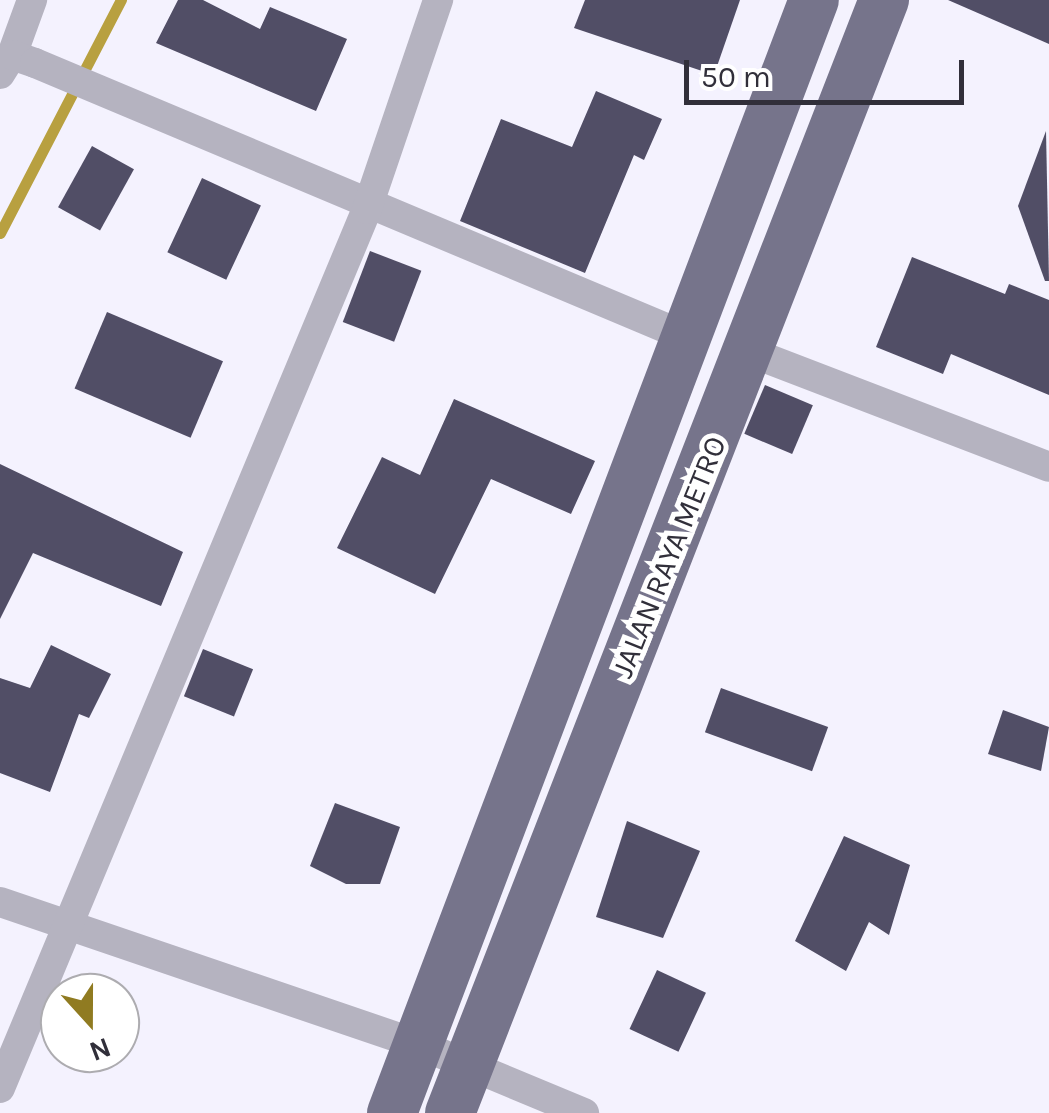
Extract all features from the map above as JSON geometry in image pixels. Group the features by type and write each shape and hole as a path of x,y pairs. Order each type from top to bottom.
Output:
{"highway":[{"path":"392,1113 814,0"},
{"name":"JALAN RAYA METRO","path":"458,1091 750,352 884,0"}],"street":[{"path":"32,0 16,64 114,94 368,209 686,337"},
{"path":"0,1088 72,927 368,209 438,0"},
{"path":"750,352 1049,468"},
{"path":"0,902 418,1044 458,1091 584,1113"}],"building":[{"path":"178,0 203,0 260,29 270,7 347,39 316,111 156,43"},
{"path":"585,0 740,0 714,75 574,28"},
{"path":"948,0 1049,0 1049,44"},
{"path":"596,91 662,119 644,160 634,155 585,273 460,221 501,119 572,147"},
{"path":"1046,131 1049,281 1045,281 1018,206"},
{"path":"92,146 134,169 100,230 58,207"},
{"path":"202,178 261,205 226,280 167,252"},
{"path":"370,251 421,271 394,342 343,322"},
{"path":"912,257 1005,294 1009,284 1049,300 1049,395 951,354 943,374 876,347"},
{"path":"107,312 223,361 191,438 75,388"},
{"path":"765,385 813,405 792,454 744,434"},
{"path":"454,399 595,461 571,514 491,479 435,594 337,548 382,457 420,475"},
{"path":"0,464 183,552 161,606 33,553 0,619"},
{"path":"51,645 111,674 89,718 79,714 50,792 0,773 0,678 30,688"},
{"path":"203,649 253,669 234,717 184,696"},
{"path":"721,688 828,727 812,771 705,732"},
{"path":"1003,710 1049,727 1041,771 988,754"},
{"path":"335,803 400,827 380,884 346,884 310,866"},
{"path":"627,821 700,851 663,938 596,917"},
{"path":"844,836 910,865 889,935 869,922 846,971 795,941"},
{"path":"657,970 706,993 678,1052 630,1029"}],"waterway":[{"path":"0,233 121,0"}]}
